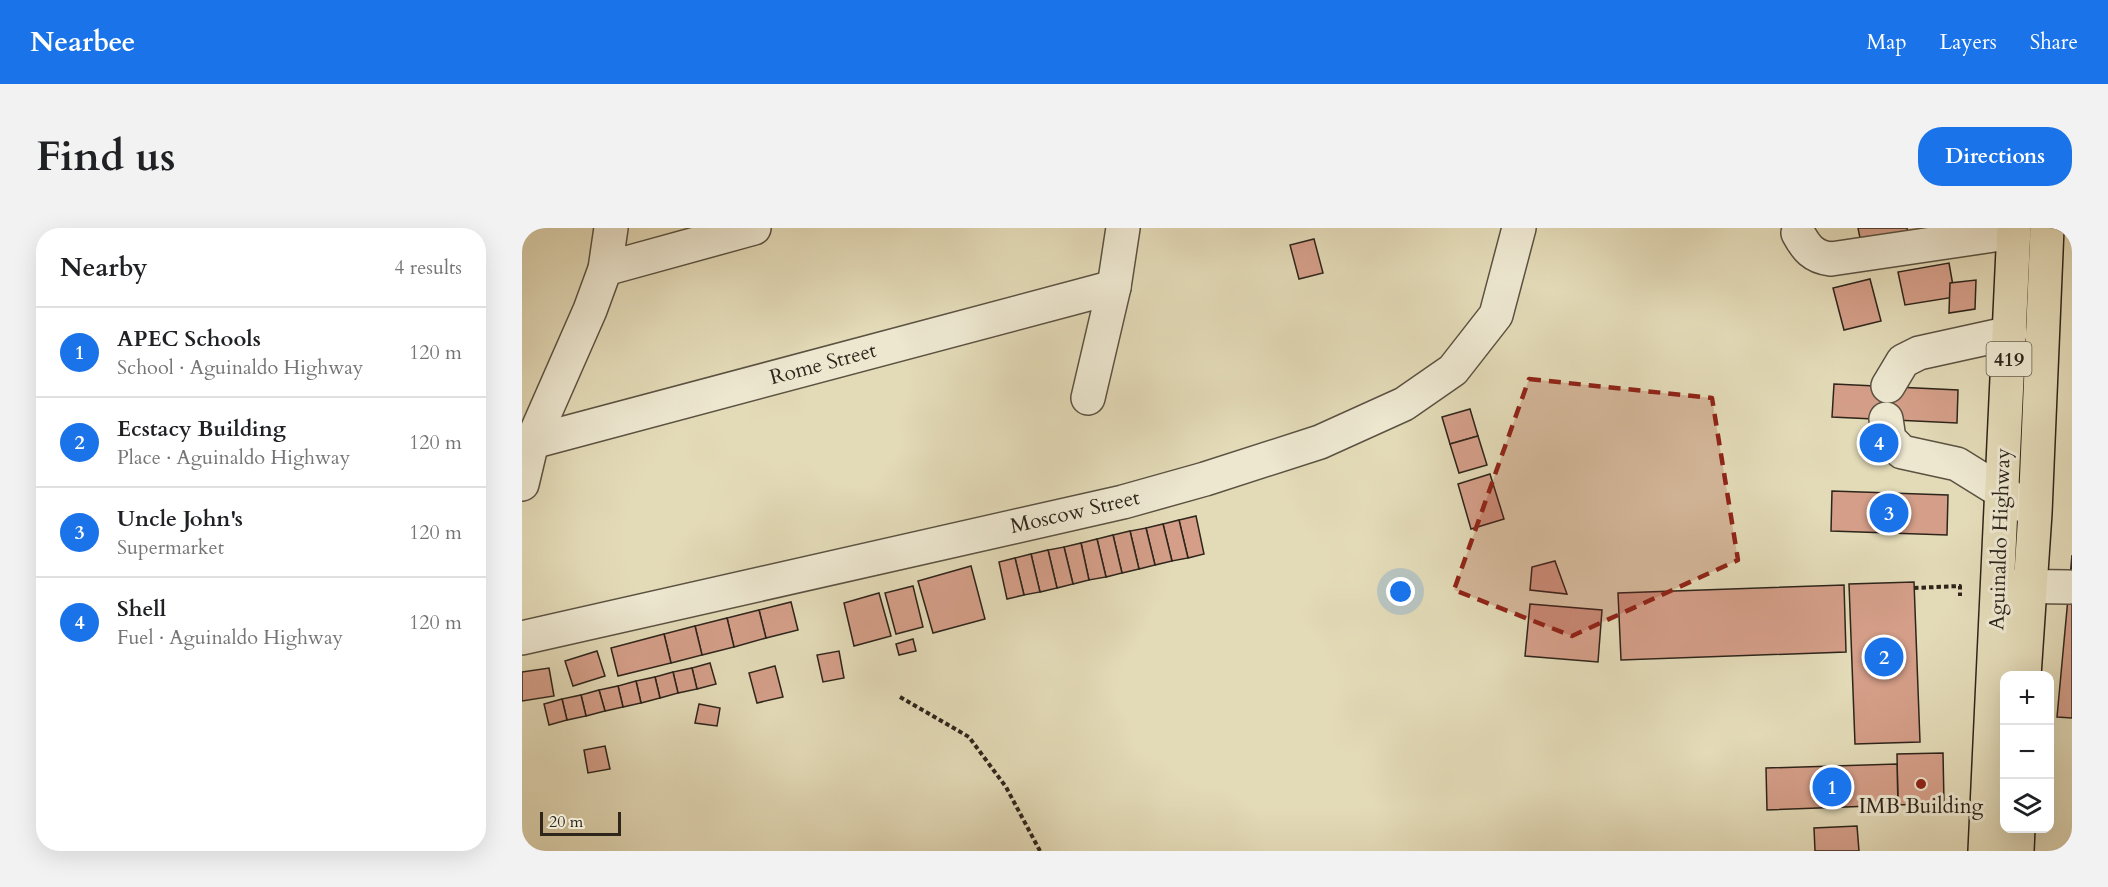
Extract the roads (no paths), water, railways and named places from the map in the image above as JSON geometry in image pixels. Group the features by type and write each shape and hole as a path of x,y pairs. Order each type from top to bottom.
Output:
{"highway":[{"name":"Aguinaldo Highway","path":"2024,671 2035,513 2047,228"},
{"name":"Aguinaldo Highway","path":"1985,851 2014,230"},
{"path":"2017,851 2018,833"}],"street":[{"path":"522,484 532,442 606,269 612,228"},
{"path":"606,269 754,228"},
{"path":"1088,398 1114,287 1123,228"},
{"name":"Moscow Street","path":"522,638 1123,502 1205,479 1320,442 1404,404 1453,370 1496,315 1519,228"},
{"path":"1798,233 1809,250 1822,258 1831,259 2014,230"},
{"name":"Rome Street","path":"532,442 1114,287"},
{"path":"1888,386 1903,361 1919,353 2010,333"},
{"path":"1886,419 1889,439 1902,452 1957,464 2035,513"},
{"path":"1998,586 2069,587"}],"place":[{"name":"Shell","path":"1879,443"},
{"name":"Uncle John's","path":"1889,513"},
{"name":"Ecstacy Building","path":"1884,657"},
{"name":"IMB Building","path":"1921,784"},
{"name":"APEC Schools","path":"1832,787"}]}
